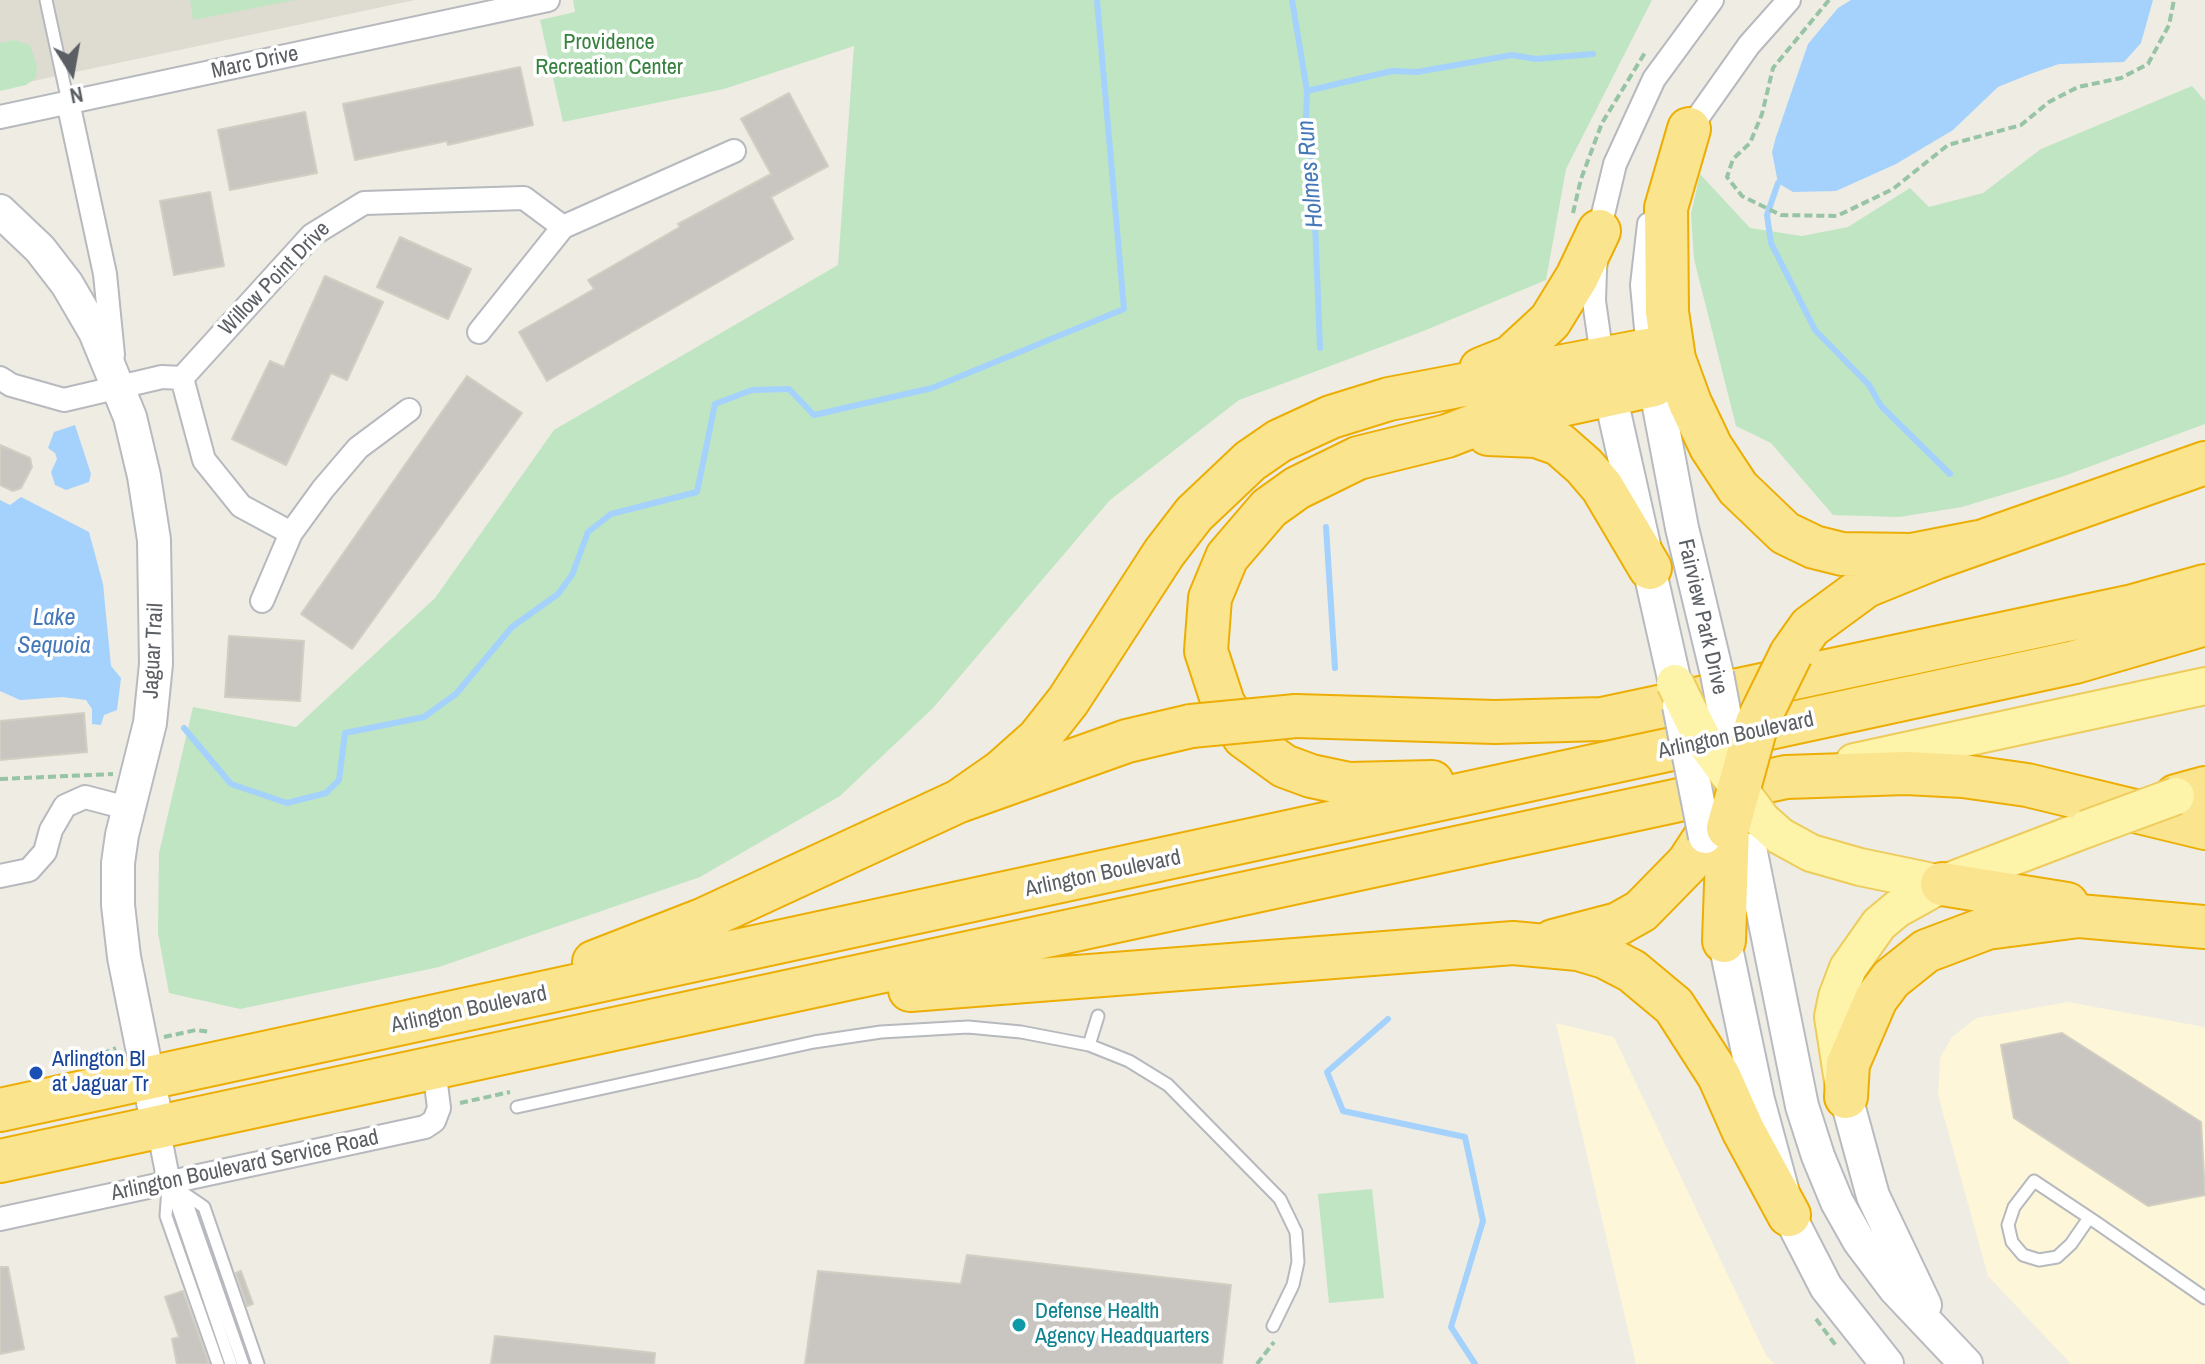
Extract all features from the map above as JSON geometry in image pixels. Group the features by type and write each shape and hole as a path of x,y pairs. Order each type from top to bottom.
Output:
{"highway":[{"path":"1689,129 1666,208 1667,312 1674,359 1690,403 1711,447 1738,488 1785,533 1814,547 1842,554 1911,555 1978,542"},
{"path":"959,801 1002,771 1038,739 1093,666 1164,553 1194,514 1238,471 1279,441 1331,417 1417,394 1511,357 1530,341 1565,297 1599,231"},
{"path":"1417,394 1651,368"},
{"path":"1606,375 1447,436 1358,458 1322,474 1269,508 1227,557 1210,598 1206,651 1223,703 1244,737 1284,766 1311,776 1371,785 1450,780 1581,753 1658,752"},
{"path":"1447,436 1511,433 1536,436 1559,444 1602,487 1650,568"},
{"path":"1724,941 1736,819 1757,723 1791,654 1810,627 1866,586 1978,542 2205,466"},
{"path":"419,1021 531,986 702,920 959,801 1127,741 1191,726 1296,716 1495,722 1602,719 2133,606 2205,586"},
{"path":"2075,662 2205,624"},
{"name":"Arlington Boulevard","path":"0,1110 145,1060 419,1021 2075,662"},
{"path":"0,1161 1786,777 1906,773 1963,776 2027,785 2205,828"},
{"path":"714,1008 1030,979 1540,943 1579,936 1618,924 1641,911 1736,819"},
{"path":"1942,884 2205,927"},
{"path":"1846,1097 1848,1064 1876,999 1891,979 1926,951 1987,928 2033,920 2079,916 2154,920"},
{"path":"158,1127 165,1110 178,1098 767,970 866,925"},
{"path":"1540,943 1605,957 1632,971 1674,1006 1719,1076 1743,1130 1789,1215"}],"main road":[{"name":"Jaguar Trail","path":"0,211 25,232 67,284 117,380 144,476 154,540 158,605 150,723 117,805 118,905 158,1127"},
{"name":"Fairview Park Drive","path":"1651,368 1682,528 1717,674 1736,819 1802,1106 1837,1202 1859,1241 1895,1289 1966,1364"},
{"name":"Fairview Park Drive","path":"1606,375 1675,683 1736,819"},
{"name":"Arlington Boulevard","path":"2075,662 2205,635"},
{"path":"1675,683 1736,819 1780,836 1811,853 1942,884"},
{"path":"1786,777 2205,686"},
{"path":"1940,1336 1873,1196 1846,1097 1833,1017 1848,968 1879,924 1897,909 1942,884 2195,789"},
{"path":"1724,941 1761,1113 1789,1215 1826,1287 1887,1364"}],"street":[{"name":"Marc Drive","path":"0,117 548,0"},
{"name":"Fairview Park Drive","path":"1606,375 1594,301 1599,231 1615,164 1630,125 1654,79 1712,0"},
{"name":"Fairview Park Drive","path":"1651,368 1642,285 1648,231 1659,189 1689,129 1749,45 1789,0"},
{"path":"68,102 105,274 117,380"},
{"path":"479,332 563,227 734,151"},
{"name":"Willow Point Drive","path":"182,378 312,235 364,203 524,198 563,227"},
{"path":"0,378 11,385 64,400 117,380 182,378 204,460 241,506 291,533"},
{"path":"262,601 291,533 358,448 409,410"},
{"path":"0,876 29,870 45,852 51,830 65,806 85,797 117,805"},
{"name":"Arlington Boulevard Service Road","path":"0,1219 425,1127 435,1119 440,1104 434,1068"},
{"path":"158,1127 169,1183"}],"lane":[{"path":"46,0 68,102"},
{"path":"1089,1045 1098,1016"},
{"path":"517,1107 814,1042 897,1030 968,1027 1021,1032 1089,1045 1129,1061 1168,1085 1280,1199 1296,1232 1298,1262 1293,1285 1273,1326"},
{"path":"2089,1218 2071,1244 2057,1257 2039,1260 2023,1255 2012,1242 2008,1225 2014,1207 2034,1181 2089,1218 2205,1298"},
{"path":"169,1183 166,1216 218,1364"},
{"path":"169,1183 231,1364"},
{"path":"169,1183 189,1209 243,1364"},
{"path":"169,1183 204,1207 258,1364"}],"path":[{"path":"1829,0 1773,68 1750,143 1733,159 1727,177 1742,196 1781,215 1837,216 1893,189 1948,145 2021,125 2049,102 2078,87 2121,78 2148,64 2169,25 2174,0"},
{"path":"0,779 114,774 117,805"},
{"path":"101,1052 145,1060 196,1030 214,1032"},
{"path":"476,1100 523,1090"},
{"path":"1813,1313 1844,1354"}],"shaded area":[{"path":"0,0 415,0 0,88"},
{"path":"2068,1002 2205,1027 2205,1364 2071,1364 1988,1276 1938,1095 1940,1058 1952,1037 1976,1018"},
{"path":"1556,1023 1614,1037 1767,1357 1775,1364 1636,1364"}],"green space":[{"path":"190,0 295,0 193,20"},
{"name":"Providence Recreation Center","path":"573,0 1652,0 1566,169 1546,280 1421,332 1239,400 1110,500 933,708 840,796 700,877 439,967 240,1009 169,993 158,933 159,853 193,707 296,727 435,598 554,430 838,265 854,46 724,89 563,122 540,20 575,12"},
{"path":"14,40 30,45 37,65 36,78 26,85 0,91 0,43"},
{"path":"2192,86 2205,101 2205,424 2064,476 1962,507 1899,517 1833,515 1771,443 1736,426 1694,259 1691,214 1700,174 1750,228 1802,236 1848,227 1910,188 1929,207 1983,193 2041,149"},
{"path":"1372,1189 1384,1298 1329,1303 1318,1194"}],"water":[{"path":"1851,0 2153,0 2141,43 2124,62 2059,64 2030,74 1998,87 1953,130 1896,164 1836,191 1793,192 1778,183 1772,152 1776,137 1808,44 1838,8"},
{"path":"75,425 91,474 89,482 66,490 55,485 51,472 57,459 48,448 54,432"},
{"name":"Lake Sequoia","path":"21,497 89,532 103,584 111,666 121,678 117,710 104,715 101,725 92,724 92,709 86,700 62,697 20,700 0,691 0,500 10,505"}],"building":[{"path":"520,67 533,125 448,145 447,141 355,160 343,104"},
{"path":"789,93 828,166 771,197 793,239 547,381 519,332 594,289 588,280 680,227 678,224 771,174 741,119"},
{"path":"305,112 317,173 230,190 218,130"},
{"path":"210,192 224,266 174,275 160,201"},
{"path":"400,237 471,269 448,319 377,287"},
{"path":"325,276 383,302 347,380 331,373 286,465 232,439 270,361 284,367"},
{"path":"467,376 522,413 352,649 301,614"},
{"path":"0,445 30,458 32,467 21,488 13,491 0,485"},
{"path":"229,636 304,641 300,701 225,697"},
{"path":"84,713 87,752 0,760 0,721"},
{"path":"2062,1033 2201,1122 2205,1195 2148,1206 2014,1118 2001,1045"},
{"name":"Defense Health Agency Headquarters","path":"967,1255 1231,1285 1222,1364 805,1364 818,1271 961,1284"},
{"path":"0,1267 8,1267 24,1349 0,1354"},
{"path":"241,1271 253,1304 247,1306 236,1273"},
{"path":"183,1291 209,1364 177,1364 172,1339 179,1337 165,1297"},
{"path":"495,1336 655,1353 654,1364 491,1364"}],"waterway":[{"path":"184,728 231,784 287,803 326,793 339,780 345,733 424,717 456,694 512,627 558,594 572,575 588,532 611,514 697,492 715,404 752,390 789,389 814,415 932,388 1124,309 1097,0"},
{"name":"Holmes Run","path":"1292,0 1307,91 1306,120 1313,173 1320,348"},
{"path":"1307,91 1392,71 1417,72 1512,55 1536,59 1593,54"},
{"path":"1778,183 1767,215 1771,243 1815,330 1869,385 1881,406 1950,474"},
{"name":"Holmes Run","path":"1326,527 1335,668"},
{"name":"Holmes Run","path":"1388,1019 1327,1072 1343,1111 1465,1137 1483,1221 1451,1327 1475,1364"}],"place":[{"name":"Arlington Bl at Jaguar Tr","path":"36,1073"},
{"name":"Defense Health Agency Headquarters","path":"1019,1325"}]}
